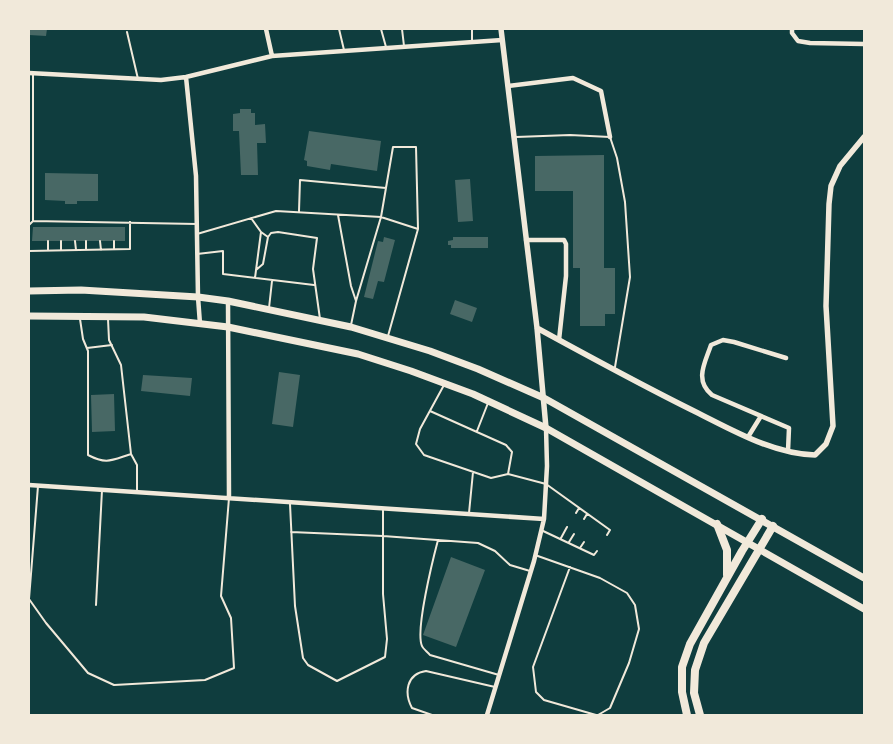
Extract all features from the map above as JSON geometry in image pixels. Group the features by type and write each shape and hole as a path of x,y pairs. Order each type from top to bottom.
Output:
{"highway":[{"path":"29,291 81,290 198,297 228,301 351,327 430,351 478,369 544,398 864,578"},
{"path":"29,316 144,317 228,327 358,354 445,383 488,400 546,428 760,548 864,609"},
{"path":"687,715 682,692 682,667 690,644 762,519"},
{"path":"717,524 727,550 729,563 727,578"},
{"path":"700,715 694,693 694,685 695,670 704,643 773,526"}],"street":[{"path":"266,29 272,56"},
{"path":"487,715 536,555 544,519 546,484 544,398 501,29"},
{"path":"792,29 792,33 798,41 864,44"},
{"path":"31,73 161,80 186,77 272,56 502,40"},
{"path":"186,77 196,176 200,324"},
{"path":"508,86 573,78 601,91 610,137"},
{"path":"537,328 651,390 748,437 798,454 815,454 826,444 833,426 826,306 828,204 831,186 840,166 864,137"},
{"path":"526,240 564,240 566,244 566,276 559,340"},
{"path":"228,301 229,498"},
{"path":"786,358 723,340 712,345 701,373 705,389 712,395 789,428 788,451"},
{"path":"748,437 761,416"},
{"path":"29,485 544,519"}],"lane":[{"path":"339,29 344,50"},
{"path":"381,29 386,47"},
{"path":"402,29 404,46"},
{"path":"472,29 472,42"},
{"path":"127,32 138,79"},
{"path":"31,73 33,221"},
{"path":"514,137 570,135 610,137 617,158 625,202 630,277 615,370"},
{"path":"351,327 356,301 381,217 393,147 416,147 418,229 388,338"},
{"path":"299,212 300,180 386,188"},
{"path":"197,234 276,211 381,217 418,229"},
{"path":"338,214 351,286 356,301"},
{"path":"251,218 260,232 268,237"},
{"path":"29,225 33,221 197,224"},
{"path":"48,221 48,227"},
{"path":"60,221 60,227"},
{"path":"74,222 74,227"},
{"path":"86,222 86,227"},
{"path":"98,222 99,227"},
{"path":"112,222 113,227"},
{"path":"29,251 130,249 130,222"},
{"path":"255,278 260,232"},
{"path":"256,270 263,264 268,237 271,233 278,232 317,238 313,269 320,320"},
{"path":"48,241 48,250"},
{"path":"61,241 61,250"},
{"path":"75,241 76,250"},
{"path":"86,241 86,250"},
{"path":"100,241 101,250"},
{"path":"114,241 114,249"},
{"path":"197,254 222,251 224,274 314,286"},
{"path":"269,310 272,280"},
{"path":"80,316 83,339 88,350 88,455 100,461 131,454"},
{"path":"107,317 109,340 121,365 131,454 137,465 137,492"},
{"path":"86,348 112,345"},
{"path":"445,383 420,430 416,444 424,455 492,478 508,474 546,484 610,530 607,535"},
{"path":"476,431 488,400"},
{"path":"430,412 506,446 512,452 508,474"},
{"path":"469,513 473,472"},
{"path":"38,486 29,599 46,623 88,673 114,685 205,680 234,668 232,618 222,596 229,498"},
{"path":"96,604 102,490"},
{"path":"290,502 295,606 303,658 308,665 337,681 386,657 387,639 383,594 384,508"},
{"path":"576,513 579,508"},
{"path":"584,519 587,514"},
{"path":"594,525 597,521"},
{"path":"560,539 567,527"},
{"path":"541,530 594,555 597,551"},
{"path":"291,532 478,543 495,551 510,565 531,572"},
{"path":"568,543 574,534"},
{"path":"438,540 420,630 422,646 430,654 499,675"},
{"path":"580,548 584,542"},
{"path":"536,555 570,567 600,578 627,593 635,605 639,629 630,663 610,708 597,715 544,700 536,692 533,667 570,567"},
{"path":"432,715 412,708 407,698 410,680 417,672 426,671 495,687"}],"building":[{"path":"29,29 47,29 46,36 29,35"},
{"path":"240,109 251,109 251,113 255,113 255,125 265,124 266,143 257,143 258,175 241,175 239,131 233,131 233,114 240,113"},
{"path":"309,131 381,141 377,171 331,164 330,170 307,166 307,161 304,160"},
{"path":"604,155 604,268 615,268 615,314 605,314 605,326 580,326 580,268 573,268 573,191 535,191 535,156"},
{"path":"45,173 98,174 98,201 77,201 77,204 65,204 65,201 45,200"},
{"path":"470,179 473,221 458,222 455,180"},
{"path":"33,227 125,227 125,241 32,241"},
{"path":"384,237 395,240 384,282 378,281 373,299 364,297 378,241 383,242"},
{"path":"453,237 488,237 488,248 451,248 451,245 448,245 448,241 453,240"},
{"path":"455,300 477,308 472,322 450,314"},
{"path":"279,372 300,375 293,427 272,424"},
{"path":"143,375 192,378 190,396 141,391"},
{"path":"114,394 115,431 92,432 91,395"},
{"path":"451,557 485,570 456,647 423,635"}]}
